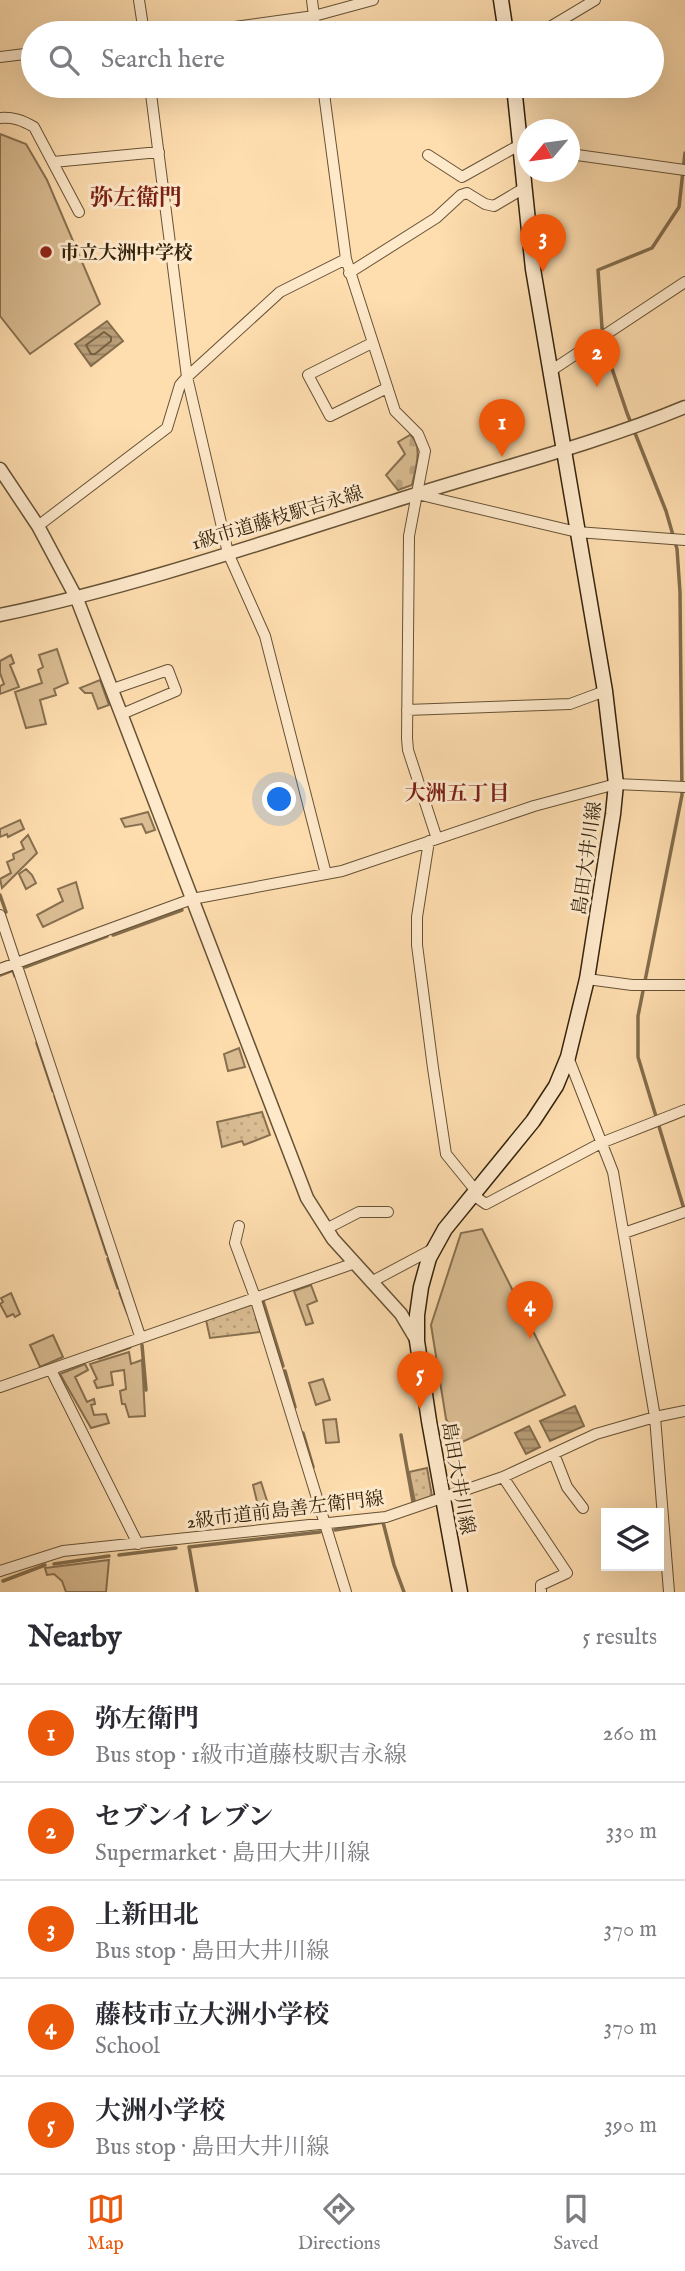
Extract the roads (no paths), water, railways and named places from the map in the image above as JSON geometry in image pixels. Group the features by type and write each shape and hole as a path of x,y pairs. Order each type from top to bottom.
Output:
{"main road":[{"path":"501,0 504,21"},
{"name":"島田大井川線","path":"516,98 520,119"},
{"name":"島田大井川線","path":"460,1592 417,1341 421,1287 429,1258 445,1229 533,1121 556,1086 568,1057 587,979 616,784 605,691 533,269 526,182"}],"street":[{"path":"139,0 142,21"},
{"path":"312,0 315,21"},
{"path":"278,21 314,16 373,0"},
{"path":"560,21 595,0"},
{"path":"0,57 21,54"},
{"path":"152,98 187,377 228,553 265,636 326,874"},
{"path":"325,98 349,273 395,411 418,434 425,451 409,536 408,750 433,840 417,917 417,945 446,1154 486,1204 601,1143 685,1110"},
{"path":"0,118 22,120 34,127 79,212"},
{"path":"428,155 462,177 517,148"},
{"path":"53,162 159,152"},
{"path":"580,156 685,170"},
{"path":"349,273 436,218 461,195 467,193 485,204 494,206 526,187"},
{"path":"38,526 167,428 180,385 280,292 346,259"},
{"path":"549,372 685,282"},
{"path":"372,343 308,375 330,416 387,388"},
{"name":"1級市道藤枝駅吉永線","path":"0,615 77,599 563,449 685,407"},
{"path":"0,469 38,526 77,599 302,1185 326,1229 401,1314 417,1341"},
{"path":"417,494 577,533 685,540"},
{"path":"113,689 168,670 176,691 122,714"},
{"path":"407,710 570,704 605,691"},
{"path":"0,969 192,899 326,874 534,806 616,784 681,787"},
{"path":"0,915 141,1336"},
{"path":"587,979 632,985 685,985"},
{"path":"568,1057 613,1172 655,1417 669,1592"},
{"path":"326,1229 359,1212 388,1212"},
{"path":"624,1233 685,1212"},
{"path":"239,1226 235,1243 255,1297 346,1592"},
{"path":"371,1282 435,1247"},
{"path":"0,1387 355,1263"},
{"path":"51,1370 138,1544"},
{"name":"2級市道前島善左衛門線","path":"0,1571 64,1551 386,1517 503,1477 596,1434 655,1417 685,1412"},
{"path":"554,1454 567,1487 583,1508"},
{"path":"503,1477 566,1573 541,1585 541,1592"}],"water":[{"path":"107,321 123,341 91,366 75,344"},
{"path":"575,1406 584,1426 550,1441 540,1421"},
{"path":"529,1426 540,1447 526,1454 515,1433"}],"waterway":[{"path":"684,1209 638,1057 638,1016 682,795 680,592 677,549 666,511 627,413 603,342 598,270 652,248 679,207 685,153"},
{"path":"0,895 6,912"},
{"path":"113,935 182,910"},
{"path":"25,967 107,936"},
{"path":"0,975 13,970 15,976"},
{"path":"37,1043 53,1091"},
{"path":"55,1096 107,1254"},
{"path":"108,1259 118,1288"},
{"path":"120,1293 128,1314"},
{"path":"263,1301 283,1366"},
{"path":"142,1345 146,1390"},
{"path":"99,1358 130,1347"},
{"path":"285,1371 295,1407"},
{"path":"303,1433 313,1467"},
{"path":"401,1435 413,1502"},
{"path":"335,1530 383,1522 404,1592"},
{"path":"197,1592 189,1547 320,1532"},
{"path":"119,1555 176,1548"},
{"path":"54,1564 109,1556"},
{"path":"3,1581 45,1565"}],"place":[{"name":"市立大洲中学校","path":"46,252"},
{"name":"上新田北","path":"543,272"},
{"name":"セブンイレブン","path":"597,387"},
{"name":"弥左衛門","path":"502,457"},
{"name":"藤枝市立大洲小学校","path":"530,1339"},
{"name":"大洲小学校","path":"420,1409"}],"district":[{"name":"弥左衛門","path":"136,197"},
{"name":"大洲五丁目","path":"457,793"}]}
